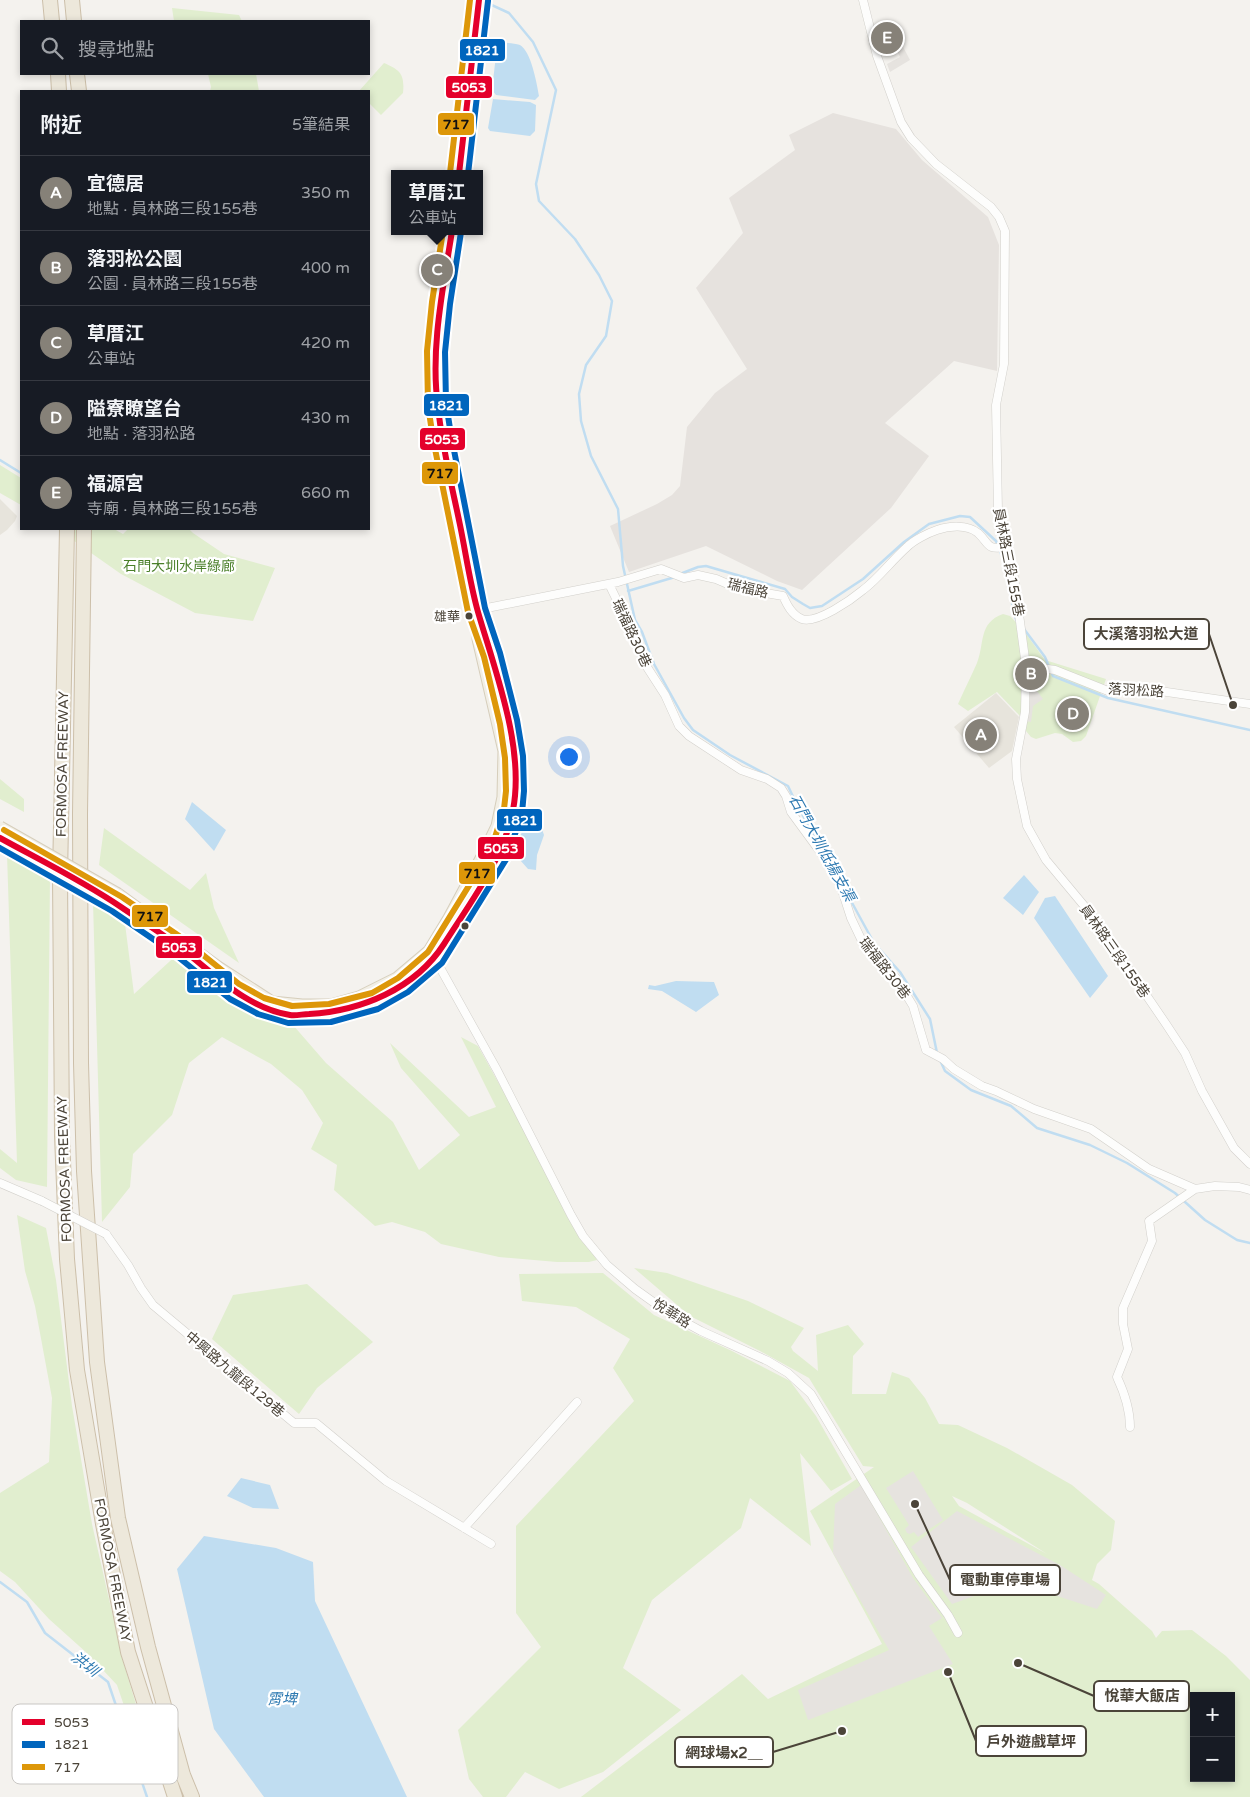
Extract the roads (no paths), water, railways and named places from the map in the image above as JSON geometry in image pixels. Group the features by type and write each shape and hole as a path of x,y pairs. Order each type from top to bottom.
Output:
{"highway":[{"path":"50,0 52,20"},
{"path":"72,0 74,20"},
{"path":"58,75 59,90"},
{"path":"77,75 79,90"},
{"name":"FORMOSA FREEWAY","path":"66,530 60,885 62,1136 67,1259 77,1370 103,1524 127,1643 146,1704"},
{"name":"FORMOSA FREEWAY","path":"84,530 80,814 81,1063 84,1170 97,1362 118,1518 148,1648 164,1704"},
{"name":"FORMOSA FREEWAY","path":"178,1754 192,1797"},
{"name":"FORMOSA FREEWAY","path":"171,1784 175,1797"}],"main road":[{"path":"459,170 479,2"},
{"path":"0,827 118,899 234,991 261,1006 291,1015 330,1013 376,1001 403,985 432,954 467,908 498,854 513,811 515,791 514,757 509,722 492,655 477,610 442,437 438,404 436,352 451,235"},
{"path":"0,838 118,899"}],"street":[{"name":"員林路三段155巷","path":"863,0 877,56 901,122 911,138 936,164 991,207 999,217 1005,231 1004,364 996,405 998,511 1001,548 1014,577 1026,666 1025,712 1016,759 1017,779 1027,826 1046,860 1091,914 1185,1052 1202,1091 1234,1148 1250,1164"},
{"name":"瑞福路","path":"477,610 609,584 661,568 682,577 698,575 716,579 737,588 783,596 788,609 802,619 815,619 832,611 864,590 908,545 936,530 967,527 978,533 985,543 1001,548"},
{"name":"瑞福路30巷","path":"609,584 630,627 645,664 665,695 679,726 689,736 741,770 767,779 781,788 792,812 822,853 841,887 851,918 861,939 896,978 913,1006 926,1050 943,1059 954,1069 982,1086 1034,1109 1091,1129 1149,1169 1195,1190"},
{"name":"落羽松路","path":"1026,666 1055,670 1108,691 1153,690 1250,704"},
{"name":"悅華路","path":"432,954 497,1070 583,1236 607,1264 635,1289 670,1314 701,1331 768,1361 788,1373 811,1394 918,1575 948,1615 958,1632"},
{"name":"中興路九龍段129巷","path":"0,1183 106,1234 128,1264 152,1306 240,1380 294,1423 316,1423 386,1480 491,1544"},
{"path":"1130,1427 1130,1412 1117,1377 1128,1349 1123,1324 1123,1308 1152,1241 1150,1221 1195,1190 1215,1186 1238,1187 1250,1190"},
{"path":"464,1528 577,1402"}],"water":[{"path":"500,42 513,43 524,48 533,68 537,84 539,96 535,100 496,95 492,90 497,46"},
{"path":"493,99 530,102 536,105 535,131 530,136 490,131 488,128"},
{"path":"192,802 226,830 214,851 185,819"},
{"path":"535,809 544,835 537,855 536,870 528,869 520,860 521,851 517,845 530,811"},
{"path":"1024,875 1039,892 1023,915 1003,898"},
{"path":"1055,896 1108,976 1090,998 1034,918 1045,898"},
{"path":"676,981 714,982 719,995 696,1012 662,991 648,989 649,985 655,986"},
{"path":"241,1478 270,1485 279,1509 253,1508 227,1496"},
{"name":"霄埤","path":"204,1536 276,1548 313,1562 315,1601 407,1797 264,1797 214,1729 177,1569"}],"waterway":[{"name":"石門大圳低揚支渠","path":"481,0 509,13 533,42 556,90 536,184 539,201 575,239 599,275 612,301 606,336 586,365 579,394 581,421 591,456 618,509 623,566 635,620 642,632 654,664 684,718 693,730 730,755 788,786 820,846"},
{"path":"0,460 20,472"},
{"path":"680,574 706,566 785,589 792,597 810,608 822,606 863,579 904,542 929,524 960,516 970,517 996,541 1003,559 1017,621"},
{"path":"628,591 675,577"},
{"path":"1024,629 1045,657 1053,676 1108,698 1250,730"},
{"name":"石門大圳低揚支渠","path":"845,890 874,943 900,972 930,1019 937,1053"},
{"name":"石門大圳低揚支渠","path":"940,1060 945,1071 971,1090 1011,1106 1037,1128 1090,1145 1127,1163 1175,1193 1205,1220 1237,1240 1250,1243"},
{"name":"洪圳","path":"0,1582 27,1602 45,1633 108,1682 115,1704"},
{"name":"洪圳","path":"143,1784 147,1797"}],"place":[{"name":"福源宮","path":"887,38"},
{"name":"草厝江","path":"437,270"},
{"name":"雄華","path":"469,616"},
{"name":"落羽松公園","path":"1031,674"},
{"name":"大溪落羽松大道","path":"1233,705"},
{"name":"隘寮瞭望台","path":"1073,714"},
{"name":"宜德居","path":"981,735"},
{"name":"電動車停車場","path":"915,1504"},
{"name":"悅華大飯店","path":"1018,1663"},
{"name":"戶外遊戲草坪","path":"948,1672"},
{"name":"網球場x2＿","path":"842,1731"}],"park label":[{"name":"石門大圳水岸綠廊","path":"179,566"}]}
